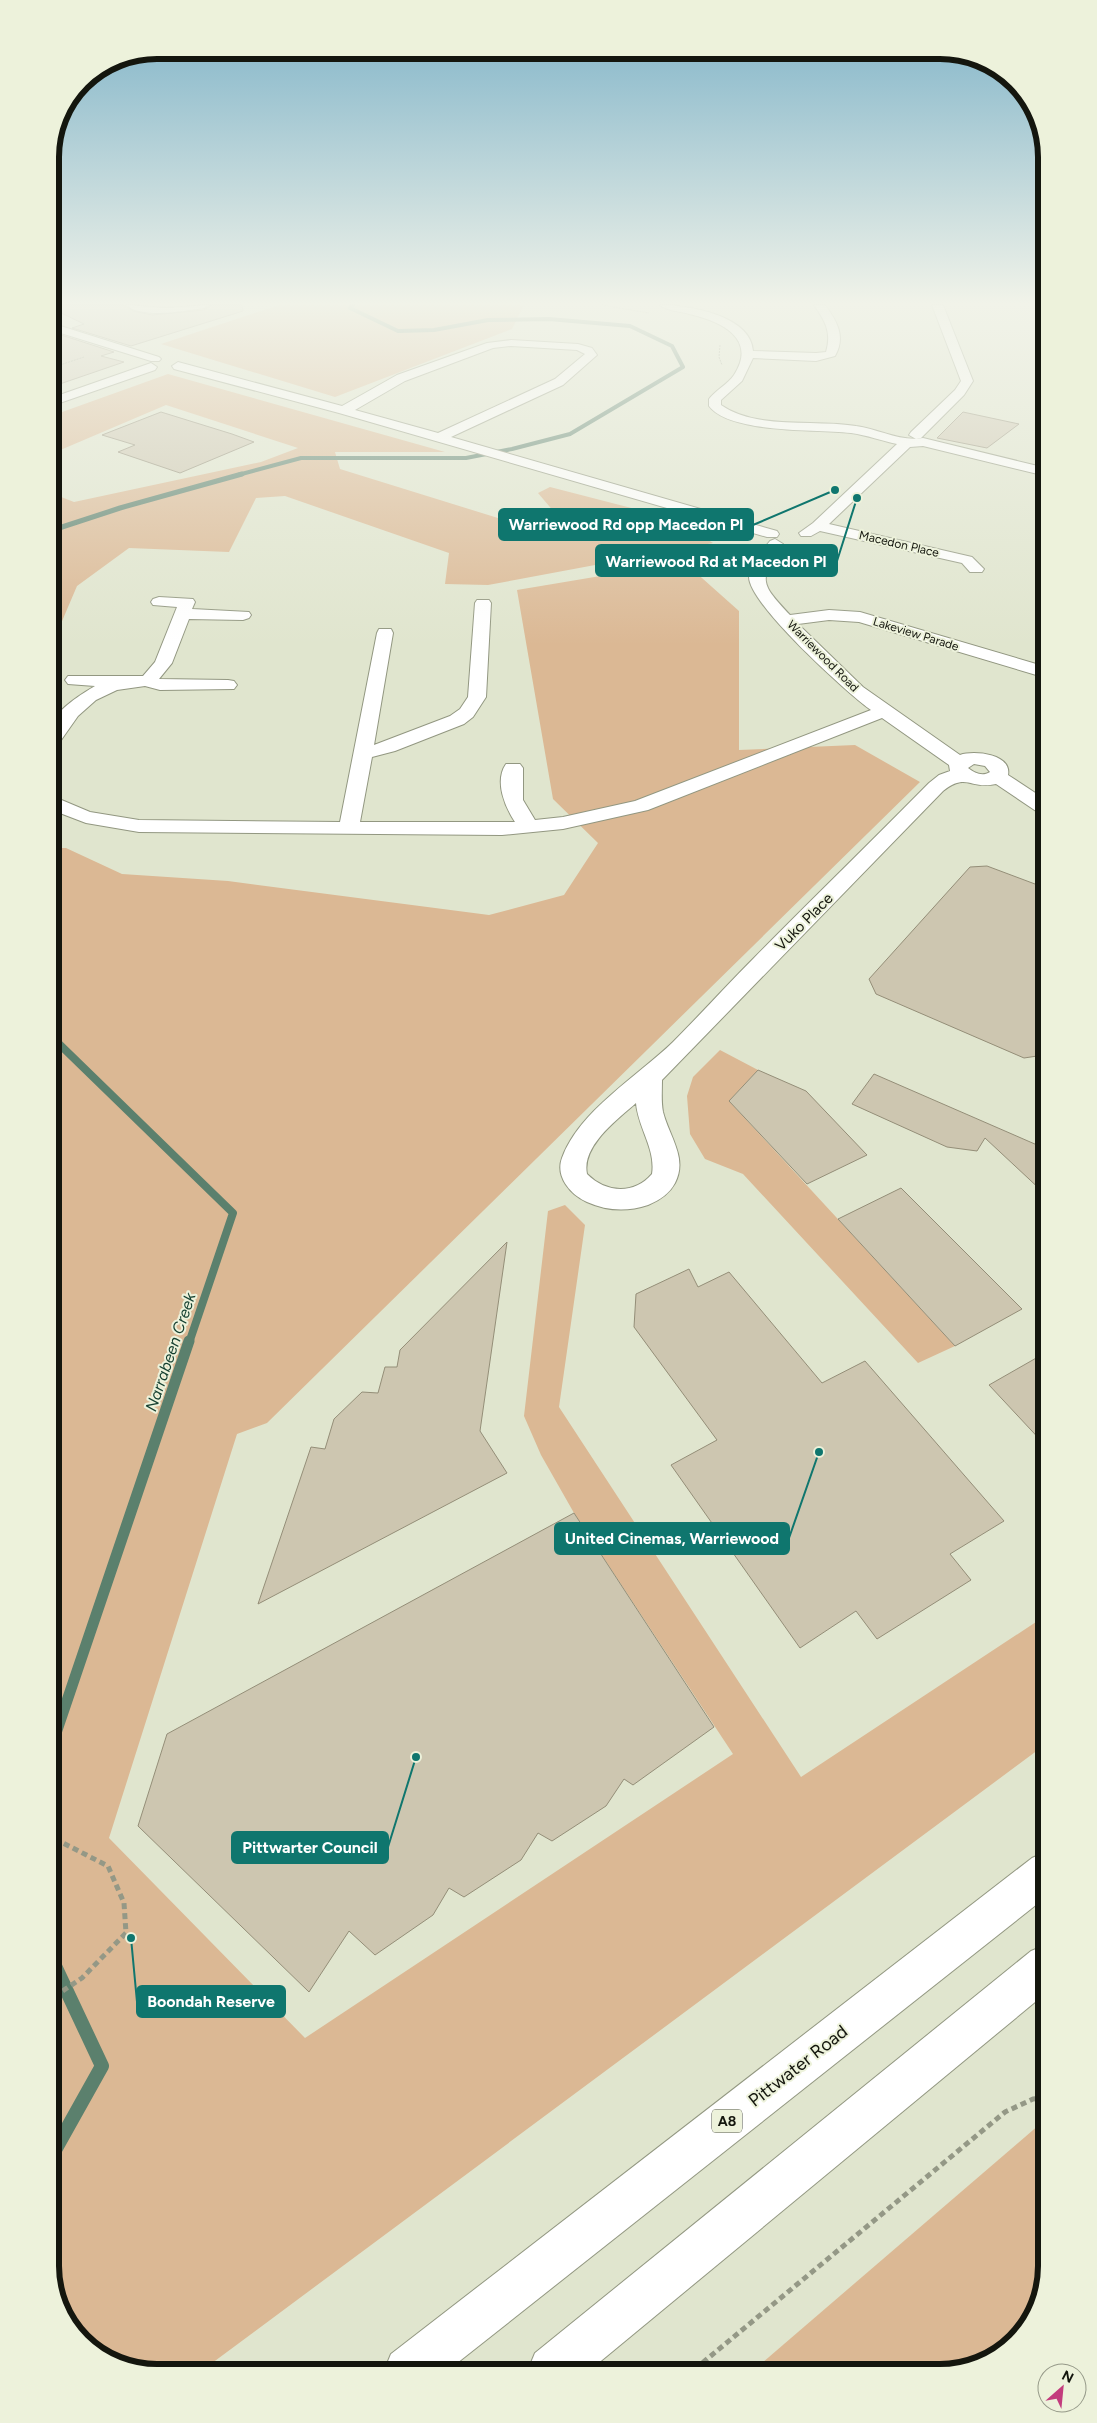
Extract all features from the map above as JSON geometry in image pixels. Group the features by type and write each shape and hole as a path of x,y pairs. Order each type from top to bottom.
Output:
{"main road":[{"path":"371,418 788,538"},
{"path":"439,438 482,418"},
{"path":"744,418 786,425 857,429 909,439 1038,470"},
{"name":"Warriewood Road","path":"932,418 818,526 788,538 758,567 756,580 765,598 795,618 963,765"},
{"name":"Macedon Place","path":"818,526 966,560 976,568"},
{"path":"148,681 163,663 187,602 159,602"},
{"path":"363,753 397,743 457,720 467,713 477,697 483,603"},
{"path":"182,614 243,615"},
{"name":"Lakeview Parade","path":"795,618 829,615 860,617 1038,670"},
{"name":"Warriewood Road","path":"795,618 842,677 885,711 924,736 963,765"},
{"path":"349,828 385,633"},
{"path":"74,680 148,681 160,685 228,685"},
{"path":"59,727 72,712 89,698 120,682"},
{"path":"59,807 69,813 99,822 138,826 502,829 563,823 641,806 885,711"},
{"path":"963,765 978,758 994,763 1000,772 997,776 1038,804"},
{"name":"Vuko Place","path":"650,1077 650,1113 667,1166 663,1179 648,1194 634,1200 618,1201 589,1191 580,1184 573,1170 574,1159 590,1135 624,1097 650,1077 936,787 963,765"},
{"path":"513,768 511,798 516,810 530,826"},
{"name":"Pittwater Road","path":"417,2364 1038,1878"},
{"path":"559,2364 1038,1973"}],"path":[{"path":"59,1841 108,1866 124,1903 126,1933 82,1978 59,1993"},
{"path":"701,2364 1005,2112 1038,2098"}],"shaded area":[{"path":"59,418 135,418 59,451"},
{"path":"206,418 325,418 445,452 335,452 340,469 556,536 566,526 538,493 550,487 674,519 713,543 488,585 445,584 449,553 285,496 256,498 229,552 129,548 77,586 59,628 59,496 74,502 261,462 298,448"},
{"path":"684,562 739,611 739,750 855,745 920,782 267,1423 237,1434 109,1838 305,2038 733,1754 574,1513 541,1455 524,1416 548,1211 565,1205 585,1225 559,1407 801,1777 1038,1621 1038,1750 211,2364 150,2364 138,2362 113,2354 87,2336 75,2321 64,2298 59,2266 59,848 66,848 122,874 228,881 489,915 564,895 598,843 553,799 517,590"},
{"path":"720,1050 758,1070 729,1101 955,1346 918,1363 743,1174 705,1159 690,1134 687,1096 693,1077"},
{"path":"1038,2126 1038,2273 1033,2298 1028,2310 1010,2336 984,2354 953,2363 761,2364"}],"building":[{"path":"145,418 181,418 254,442 180,473 118,452 135,445 102,435"},
{"path":"957,418 991,418 1019,424 987,448 937,438"},
{"path":"987,866 1038,885 1038,1056 1024,1058 876,994 869,979 970,867"},
{"path":"758,1070 806,1091 867,1155 807,1184 729,1101"},
{"path":"874,1074 1038,1145 1038,1187 985,1138 977,1151 947,1147 852,1104"},
{"path":"901,1188 1022,1309 955,1346 838,1219"},
{"path":"507,1242 480,1431 507,1473 258,1604 311,1447 325,1449 334,1419 362,1392 378,1393 385,1367 397,1367 400,1350"},
{"path":"689,1269 698,1287 729,1272 822,1383 865,1361 1004,1521 950,1554 971,1580 877,1639 856,1611 800,1648 671,1465 717,1440 634,1327 636,1294"},
{"path":"1038,1357 1038,1438 989,1385"},
{"path":"574,1513 714,1727 633,1785 624,1779 606,1806 552,1841 538,1833 521,1860 464,1897 449,1888 433,1915 375,1955 349,1931 309,1992 138,1826 167,1734"}],"waterway":[{"name":"Narrabeen Creek","path":"238,475 301,458 466,458 512,449 570,434 597,418"},
{"name":"Narrabeen Creek","path":"59,529 120,508 242,474"},
{"name":"Narrabeen Creek","path":"59,1044 233,1213 189,1343"},
{"name":"Narrabeen Creek","path":"59,1724 189,1341"},
{"name":"Narrabeen Creek","path":"59,1975 102,2066 59,2143"}],"place":[{"name":"Warriewood Rd opp Macedon Pl","path":"835,490"},
{"name":"Warriewood Rd at Macedon Pl","path":"857,498"},
{"name":"United Cinemas, Warriewood","path":"819,1452"},
{"name":"Pittwarter Council","path":"416,1757"},
{"name":"Boondah Reserve","path":"131,1938"}]}
